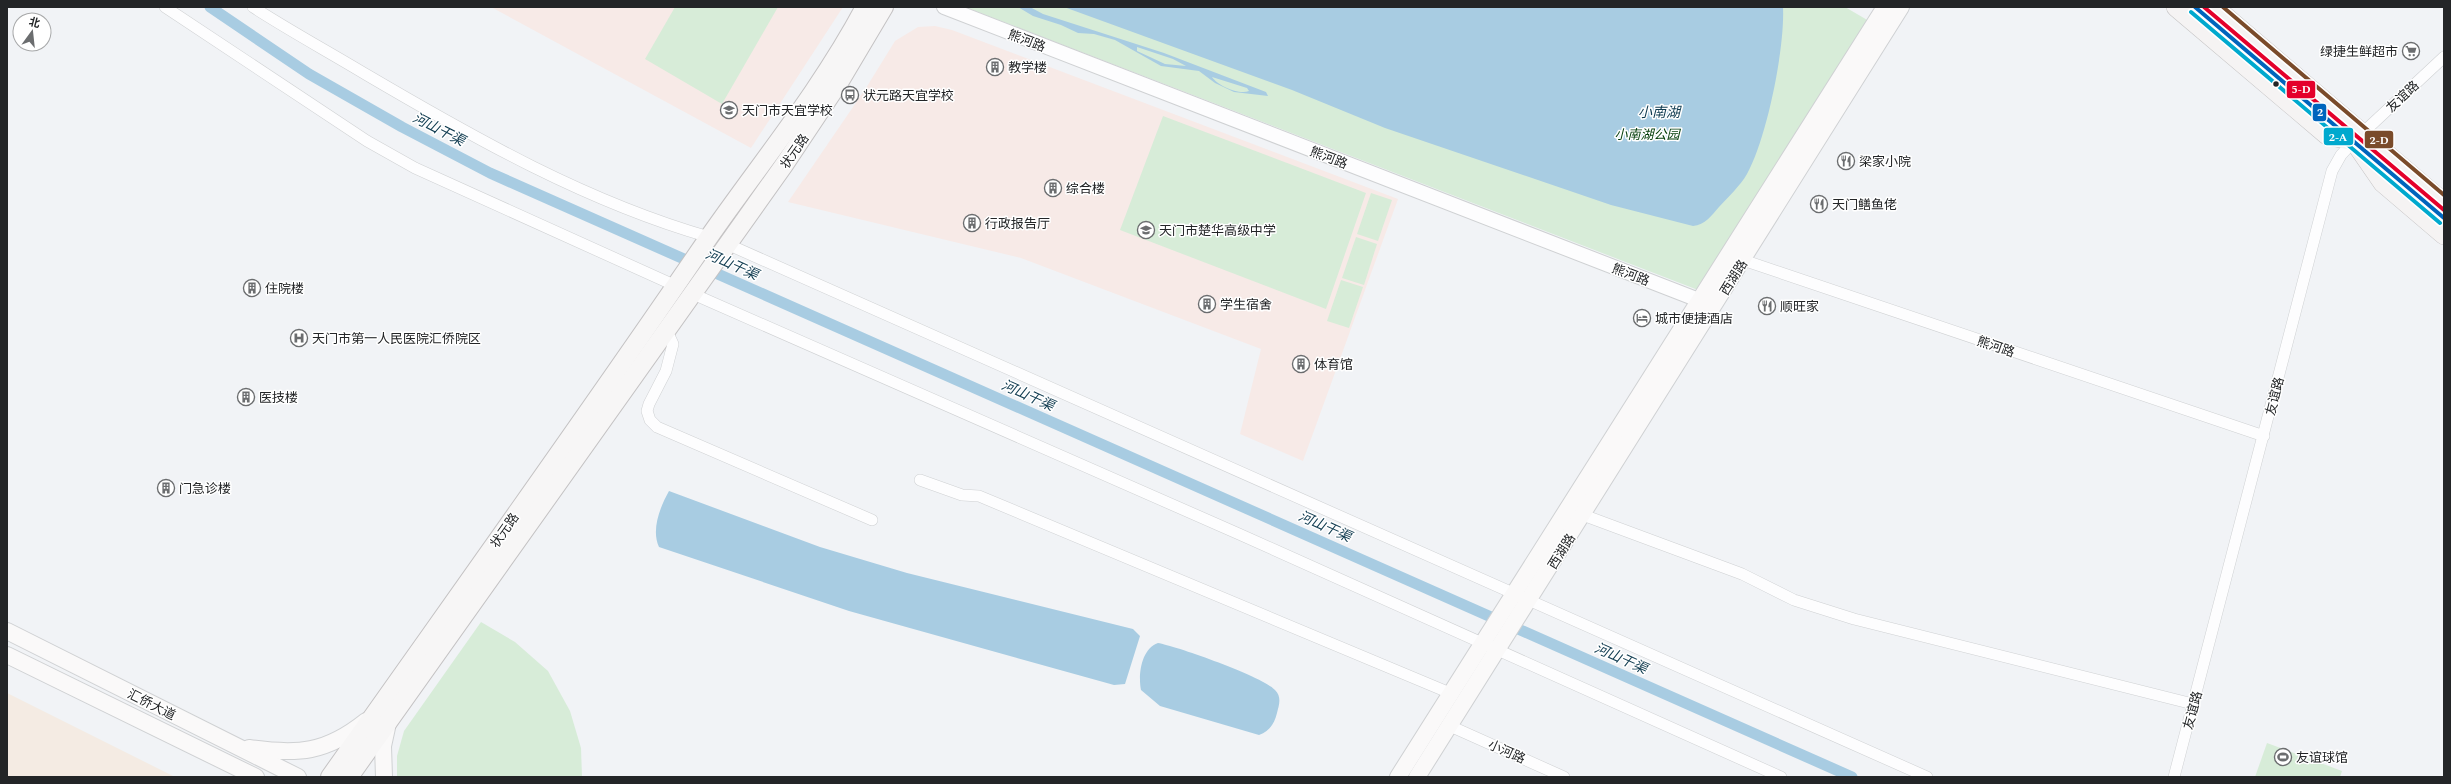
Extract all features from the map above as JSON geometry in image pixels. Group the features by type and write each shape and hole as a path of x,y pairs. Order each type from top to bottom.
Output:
{"highway":[{"path":"2176,7 2327,135 2358,137 2420,170 2444,190"},
{"path":"2195,7 2358,137 2444,203"},
{"path":"2214,7 2358,137 2444,218"},
{"path":"2228,7 2348,110 2358,137 2383,183 2444,235"}],"main road":[{"name":"状元路","path":"349,777 381,718 708,240 808,100 850,35 865,7"},
{"name":"状元路","path":"330,777 381,718 667,331 816,119 884,7"},
{"name":"西湖路","path":"1736,257 1901,7"},
{"name":"西湖路","path":"1520,601 1583,515 1882,8"},
{"name":"西湖路","path":"1520,601 1708,303"},
{"path":"1398,777 1484,641 1520,601"},
{"path":"1417,777 1499,648 1520,601"},
{"name":"汇侨大道","path":"7,631 298,777"},
{"name":"汇侨大道","path":"7,655 256,777"},
{"path":"234,746 286,752 318,748 348,736 381,718 384,746 384,777"},
{"path":"225,762 238,766 245,761 244,753 234,746"},
{"path":"225,762 239,777"}],"street":[{"path":"165,7 367,141 414,168 677,285"},
{"path":"253,7 448,123 537,170 622,208 708,240"},
{"name":"熊河路","path":"944,7 1708,303"},
{"name":"友谊路","path":"2174,777 2332,172 2342,155 2358,137 2444,57"},
{"path":"725,247 1520,601 1927,777"},
{"name":"熊河路","path":"1736,257 2264,436"},
{"path":"693,294 1484,641 1781,777"},
{"path":"667,331 673,344 666,371 647,411 650,420 657,427 872,520"},
{"path":"920,480 962,495 979,496 1450,693"},
{"path":"1583,515 1742,574 1794,600 1854,619 2194,704"},
{"name":"小河路","path":"1450,726 1564,777"}],"shaded area":[{"name":"天门市天宜学校","path":"491,7 843,7 751,148"},
{"name":"天门市楚华高级中学","path":"935,26 952,30 1398,199 1303,461 1240,434 1261,349 1021,258 788,202 866,88 895,41 918,27"},
{"path":"7,693 175,777 7,777"}],"green space":[{"path":"675,7 778,7 722,104 645,59"},
{"name":"小南湖","path":"965,7 1845,7 1869,21 1698,290"},
{"path":"1163,116 1366,193 1326,309 1120,230"},
{"path":"1371,193 1392,200 1378,241 1357,234"},
{"path":"1356,237 1377,244 1364,285 1342,278"},
{"path":"1341,280 1363,287 1349,328 1327,321"},
{"path":"481,622 515,642 548,671 570,711 581,748 582,777 397,777 397,756 404,731"},
{"name":"友谊球馆","path":"2267,743 2342,771 2340,777 2255,777"}],"water":[{"path":"1018,7 1030,7 1043,14 1164,53 1266,92 1268,96 1234,92 1215,83 1199,71 1161,66 1115,40 1094,34 1078,33 1061,25 1033,16","holes":["1137,47 1173,59 1186,66 1165,64 1137,51","1212,77 1247,88 1249,91 1234,91 1219,84"]},
{"name":"小南湖","path":"1064,7 1783,7 1783,24 1778,68 1768,116 1747,174 1741,183 1708,219 1701,224 1693,226 1611,205 1385,128 1292,90"},
{"path":"669,491 820,547 907,573 1133,629 1140,636 1125,684 1114,685 849,611 659,547 656,526 660,511"},
{"path":"1158,643 1168,645 1238,670 1268,684 1279,695 1279,704 1276,717 1271,727 1266,732 1259,735 1160,706 1141,690 1140,684 1144,657 1152,646"}],"waterway":[{"name":"河山干渠","path":"210,7 309,74 402,127 490,173 1852,777"}],"transit line":[{"name":"2","path":"2195,7 2444,218"},
{"name":"5-D","path":"2204,7 2444,210"},
{"name":"2-D","path":"2223,7 2444,195"},
{"name":"2-A","path":"2191,12 2440,223"}],"place":[{"name":"绿捷生鲜超市","path":"2411,51"},
{"name":"教学楼","path":"995,67"},
{"name":"状元路天宜学校","path":"850,95"},
{"name":"天门市天宜学校","path":"729,110"},
{"name":"梁家小院","path":"1846,161"},
{"name":"综合楼","path":"1053,188"},
{"name":"天门鳝鱼佬","path":"1819,204"},
{"name":"行政报告厅","path":"972,223"},
{"name":"天门市楚华高级中学","path":"1146,230"},
{"name":"住院楼","path":"252,288"},
{"name":"学生宿舍","path":"1207,304"},
{"name":"顺旺家","path":"1767,306"},
{"name":"城市便捷酒店","path":"1642,318"},
{"name":"天门市第一人民医院汇侨院区","path":"299,338"},
{"name":"体育馆","path":"1301,364"},
{"name":"医技楼","path":"246,397"},
{"name":"门急诊楼","path":"166,488"},
{"name":"友谊球馆","path":"2283,757"}],"park label":[{"name":"小南湖公园","path":"1647,134"}]}
